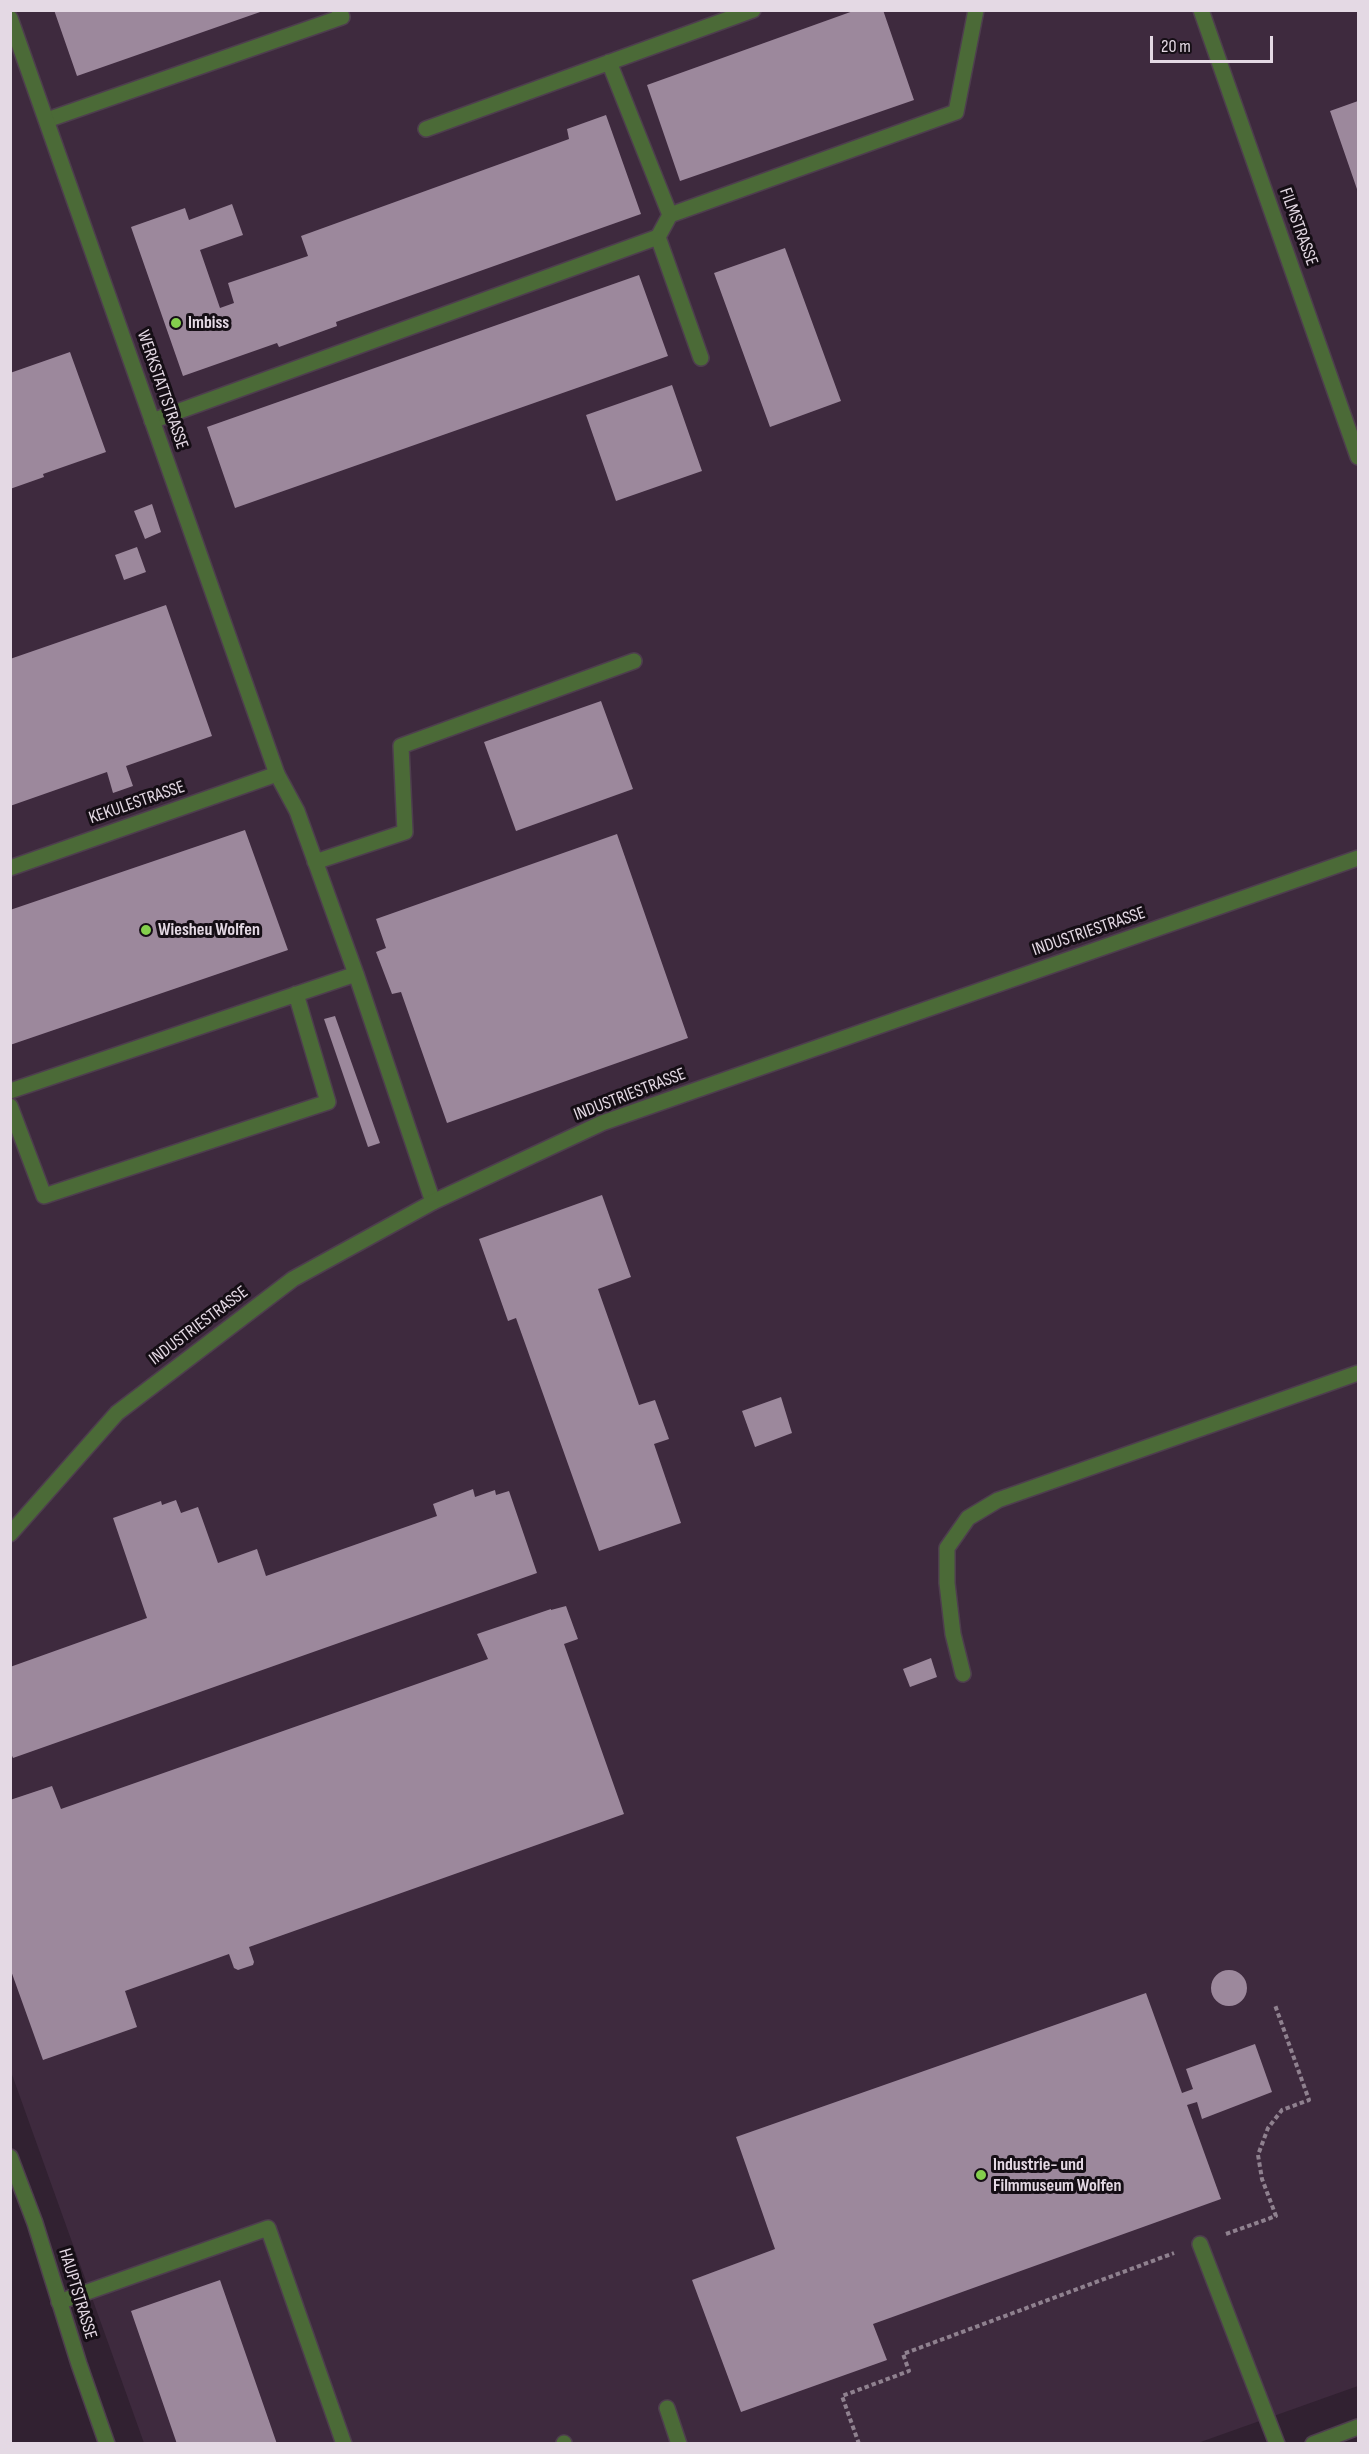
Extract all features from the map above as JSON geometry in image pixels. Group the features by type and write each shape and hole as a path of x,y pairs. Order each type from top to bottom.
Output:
{"street":[{"path":"47,120 342,17 339,10"},
{"path":"426,129 753,10"},
{"path":"152,421 658,237 670,215 956,112 976,10"},
{"name":"FILMSTRASSE","path":"1201,10 1359,457"},
{"name":"WERKSTATTSTRASSE","path":"10,18 277,774 297,811 356,974 433,1202"},
{"path":"609,63 670,215"},
{"path":"658,237 701,358"},
{"path":"315,862 405,832 401,746 634,662"},
{"name":"KEKULESTRASSE","path":"10,868 277,774"},
{"name":"INDUSTRIESTRASSE","path":"10,1534 117,1413 293,1279 433,1202 602,1123 1359,858"},
{"path":"10,1091 356,974"},
{"path":"10,1106 44,1196 328,1102 296,994"},
{"path":"963,1674 953,1634 947,1583 947,1548 968,1518 998,1500 1359,1373"},
{"name":"HAUPTSTRASSE","path":"10,2157 35,2223 107,2444"},
{"path":"59,2302 268,2228 344,2444"},
{"path":"1200,2244 1276,2444"},
{"path":"667,2408 679,2444"},
{"path":"1313,2444 1359,2427"}],"path":[{"path":"859,2444 842,2396 909,2371 903,2354 1276,2216 1262,2179 1258,2155 1268,2127 1282,2110 1309,2100 1275,2005"}],"shaded area":[{"path":"10,11 1358,11 1358,2386 1195,2444 144,2443 10,2069"}],"building":[{"path":"54,10 263,10 263,11 77,76"},
{"path":"856,10 883,10 914,100 680,181 647,85"},
{"path":"1358,101 1358,192 1330,111"},
{"path":"606,115 641,214 336,322 337,326 279,347 277,343 183,376 131,227 185,208 189,220 232,204 243,235 200,250 220,308 234,303 228,283 308,256 301,236 569,139 567,129"},
{"path":"785,248 841,401 770,427 714,273"},
{"path":"639,275 668,356 235,508 207,427"},
{"path":"70,352 106,452 43,474 44,477 10,489 10,373"},
{"path":"672,385 702,471 616,501 586,415"},
{"path":"152,504 161,532 145,539 134,511"},
{"path":"137,547 146,572 124,580 115,555"},
{"path":"166,605 212,736 126,766 133,786 113,793 107,772 10,806 10,659"},
{"path":"601,701 633,789 516,831 484,742"},
{"name":"Wiesheu Wolfen","path":"245,830 288,950 10,1045 10,910"},
{"path":"617,834 688,1038 447,1123 401,992 392,994 376,952 386,948 376,919"},
{"path":"335,1016 380,1143 368,1147 324,1019"},
{"path":"602,1195 631,1277 598,1289 639,1405 655,1400 669,1439 654,1444 681,1523 599,1551 516,1318 508,1321 479,1239"},
{"path":"781,1397 792,1433 755,1447 742,1411"},
{"path":"473,1489 475,1497 495,1490 496,1495 509,1491 537,1573 13,1758 10,1751 10,1667 147,1618 113,1518 161,1501 162,1505 176,1500 181,1513 198,1507 218,1563 257,1549 266,1576 437,1516 433,1504"},
{"path":"566,1606 578,1639 564,1644 624,1814 249,1947 253,1965 238,1970 234,1968 229,1954 125,1991 137,2027 43,2060 10,1968 10,1800 52,1786 61,1809 488,1659 477,1634"},
{"path":"931,1658 937,1677 910,1687 903,1669"},
{"path":"1229,1970 1242,1975 1247,1988 1242,2001 1229,2006 1216,2001 1211,1988 1216,1975"},
{"name":"Industrie- und Filmmuseum Wolfen","path":"1146,1993 1182,2093 1193,2089 1186,2069 1255,2044 1272,2092 1202,2119 1197,2102 1187,2105 1221,2199 873,2324 887,2360 741,2412 692,2280 775,2249 736,2137"},
{"path":"220,2280 277,2444 177,2444 131,2311"}],"place":[{"name":"Imbiss","path":"176,323"},
{"name":"Wiesheu Wolfen","path":"146,930"},
{"name":"Industrie- und Filmmuseum Wolfen","path":"981,2175"}]}
